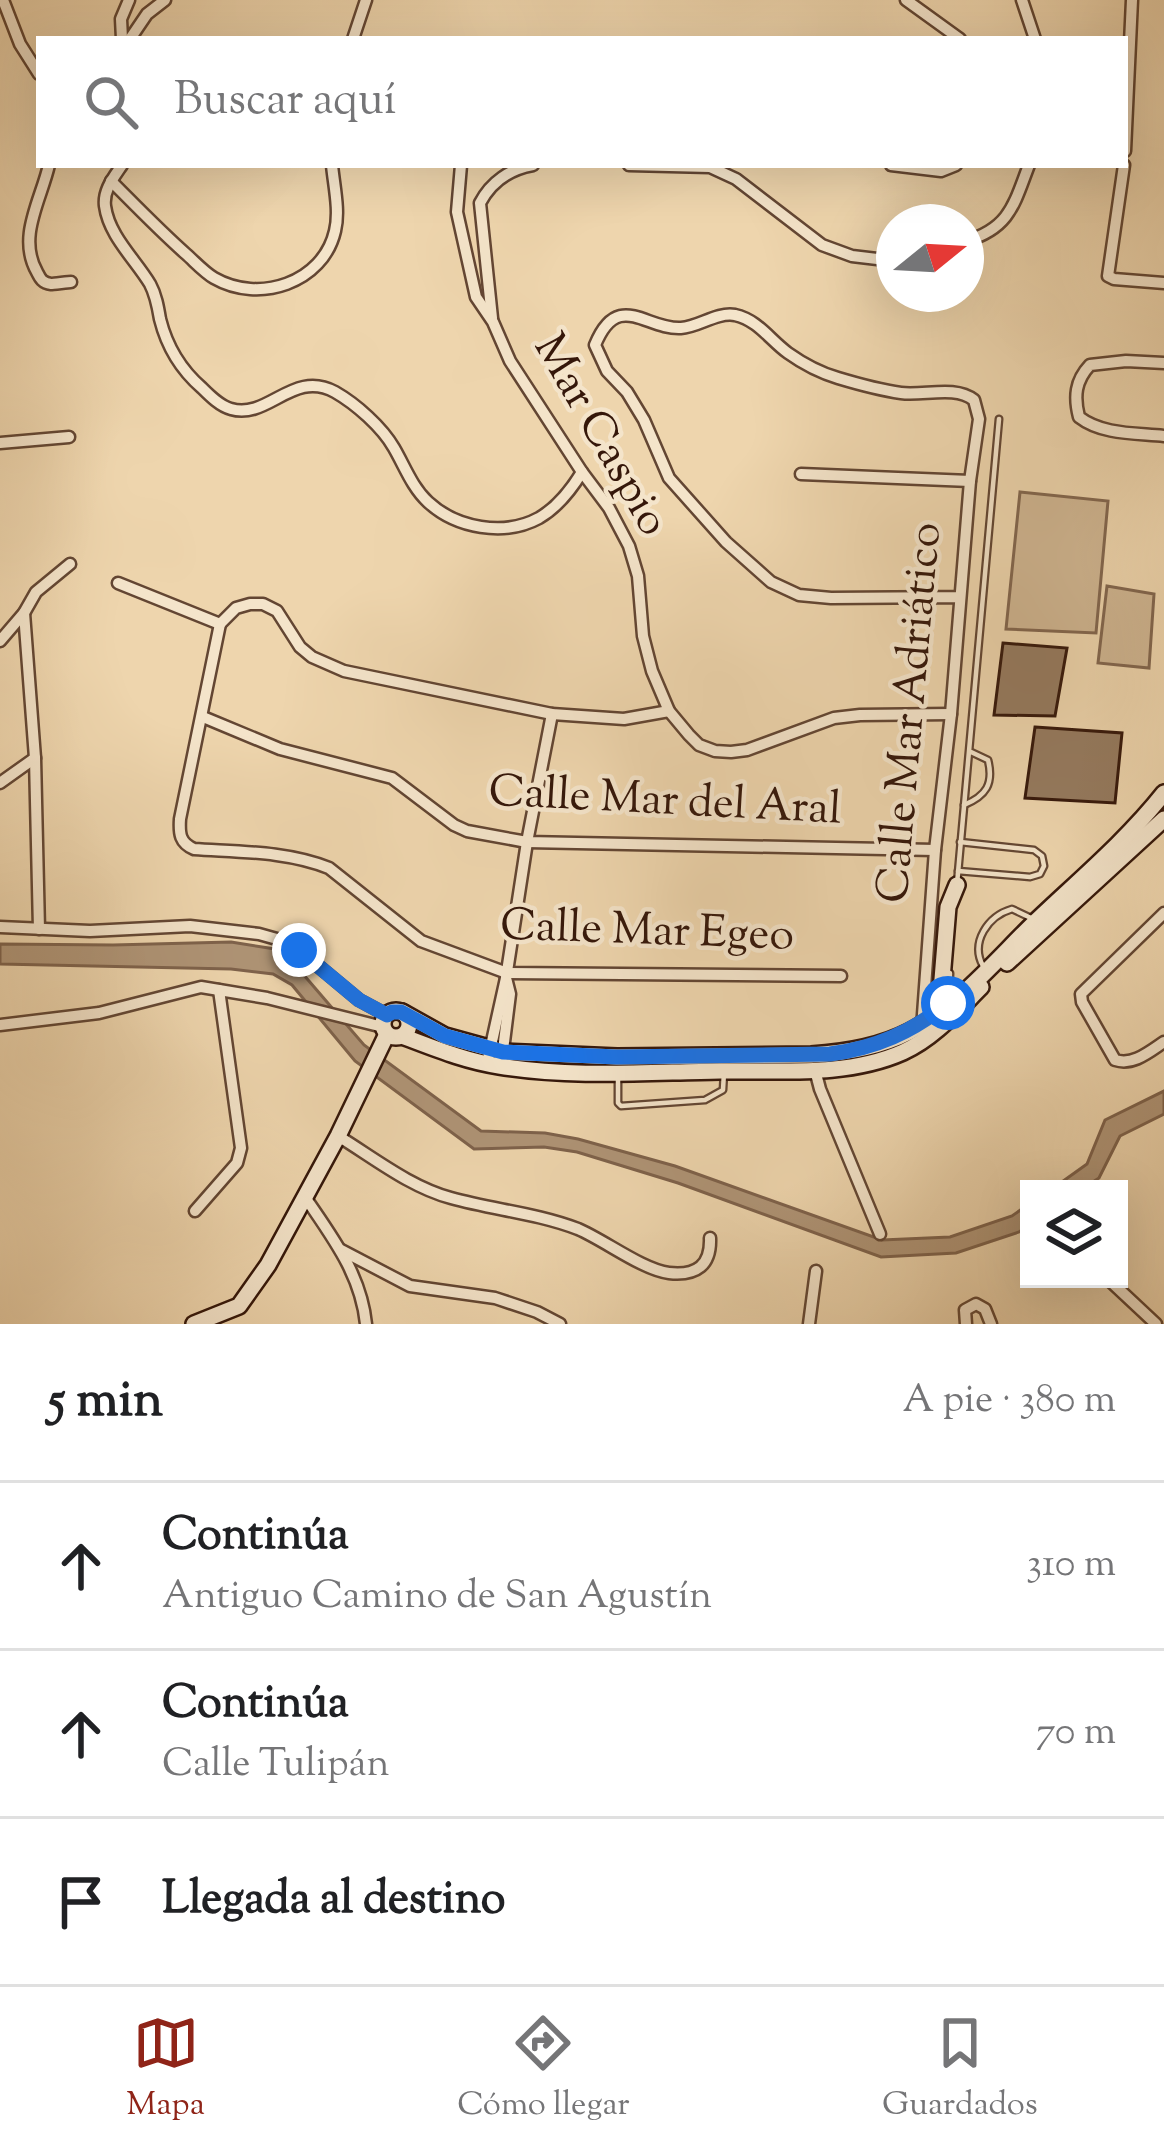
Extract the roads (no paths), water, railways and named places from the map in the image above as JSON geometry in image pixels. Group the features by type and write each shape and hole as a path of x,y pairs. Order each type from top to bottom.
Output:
{"street":[{"path":"3,0 36,69"},
{"path":"125,36 121,19 129,0"},
{"path":"129,36 165,0"},
{"path":"354,36 366,0"},
{"path":"906,0 956,36"},
{"path":"1022,0 1034,36"},
{"path":"1128,86 1132,0"},
{"path":"48,168 28,242 40,279 52,284 71,282"},
{"path":"120,168 104,196 112,230 151,286 177,361 216,401 245,410 308,386 337,394 392,443 427,501 462,523 512,527 537,519 557,505 582,472"},
{"path":"111,182 212,278 238,289 265,291 311,272 328,251 336,228 332,168"},
{"name":"Mar Caspio","path":"461,168 457,212 476,298 510,361 609,508 629,546 638,575 652,671 669,711 699,745 715,751 747,750 834,718 951,714"},
{"path":"493,322 480,203 508,172 522,168"},
{"path":"712,168 736,179 822,245 876,259"},
{"path":"916,168 948,168"},
{"path":"984,236 1001,225 1014,205 1028,168"},
{"path":"1124,168 1108,276 1164,283"},
{"name":"Calle Mar Adriático","path":"927,1031 935,850 979,419 974,400 958,392 902,393 833,377 735,315 677,329 640,316 617,318 602,327 595,345 607,370 644,420 669,478 726,542 771,582 799,595 959,597"},
{"path":"1164,363 1090,365 1076,390 1079,418 1088,424 1164,436"},
{"path":"0,443 69,437"},
{"path":"801,474 970,481"},
{"path":"0,641 36,592 70,564"},
{"path":"118,583 220,624"},
{"path":"203,717 220,624 236,608 250,604 277,610 300,647 344,671 552,715 624,719 669,711"},
{"path":"24,613 35,758 39,929"},
{"path":"495,1058 510,1007 507,975 552,715"},
{"name":"Calle Mar del Aral","path":"203,717 280,749 392,778 454,825 527,842 935,850"},
{"name":"Calle Mar Egeo","path":"203,717 180,819 181,839 194,849 284,856 329,868 422,941 507,975 841,976"},
{"path":"0,783 35,758"},
{"path":"0,927 90,931 190,926 284,941 392,1025 444,1053 724,1071 814,1070 900,1053 1164,793"},
{"path":"618,1065 830,1054 927,1031 952,999 1164,819"},
{"path":"952,999 948,908 958,878"},
{"path":"1164,913 1081,994 1115,1060 1128,1062 1164,1042"},
{"path":"951,952 957,975 964,979 982,973"},
{"path":"0,1024 99,1013 201,987 392,1025"},
{"path":"195,1211 237,1163 241,1148 219,990"},
{"path":"231,1324 338,1136 392,1025"},
{"path":"814,1070 880,1234"},
{"path":"338,1136 436,1193 556,1221 664,1273 701,1268 709,1258 710,1238"},
{"path":"305,1197 358,1283 366,1324"},
{"path":"341,1250 410,1286 495,1298 560,1324"},
{"path":"809,1324 816,1271"},
{"path":"1118,1288 1156,1324"},
{"path":"966,1324 965,1310 976,1304 985,1309 992,1324"},
{"path":"194,1324 239,1306"}],"lane":[{"path":"952,999 951,952 999,418"},
{"path":"964,805 983,795 992,772 988,760 969,751"},
{"path":"958,878 1030,877 1040,874 1044,866 1042,856 1034,850 961,842"},
{"path":"982,973 978,942 991,921 1012,909 1035,922"},
{"path":"618,1065 621,1106 705,1100 724,1090 724,1071"}]}
